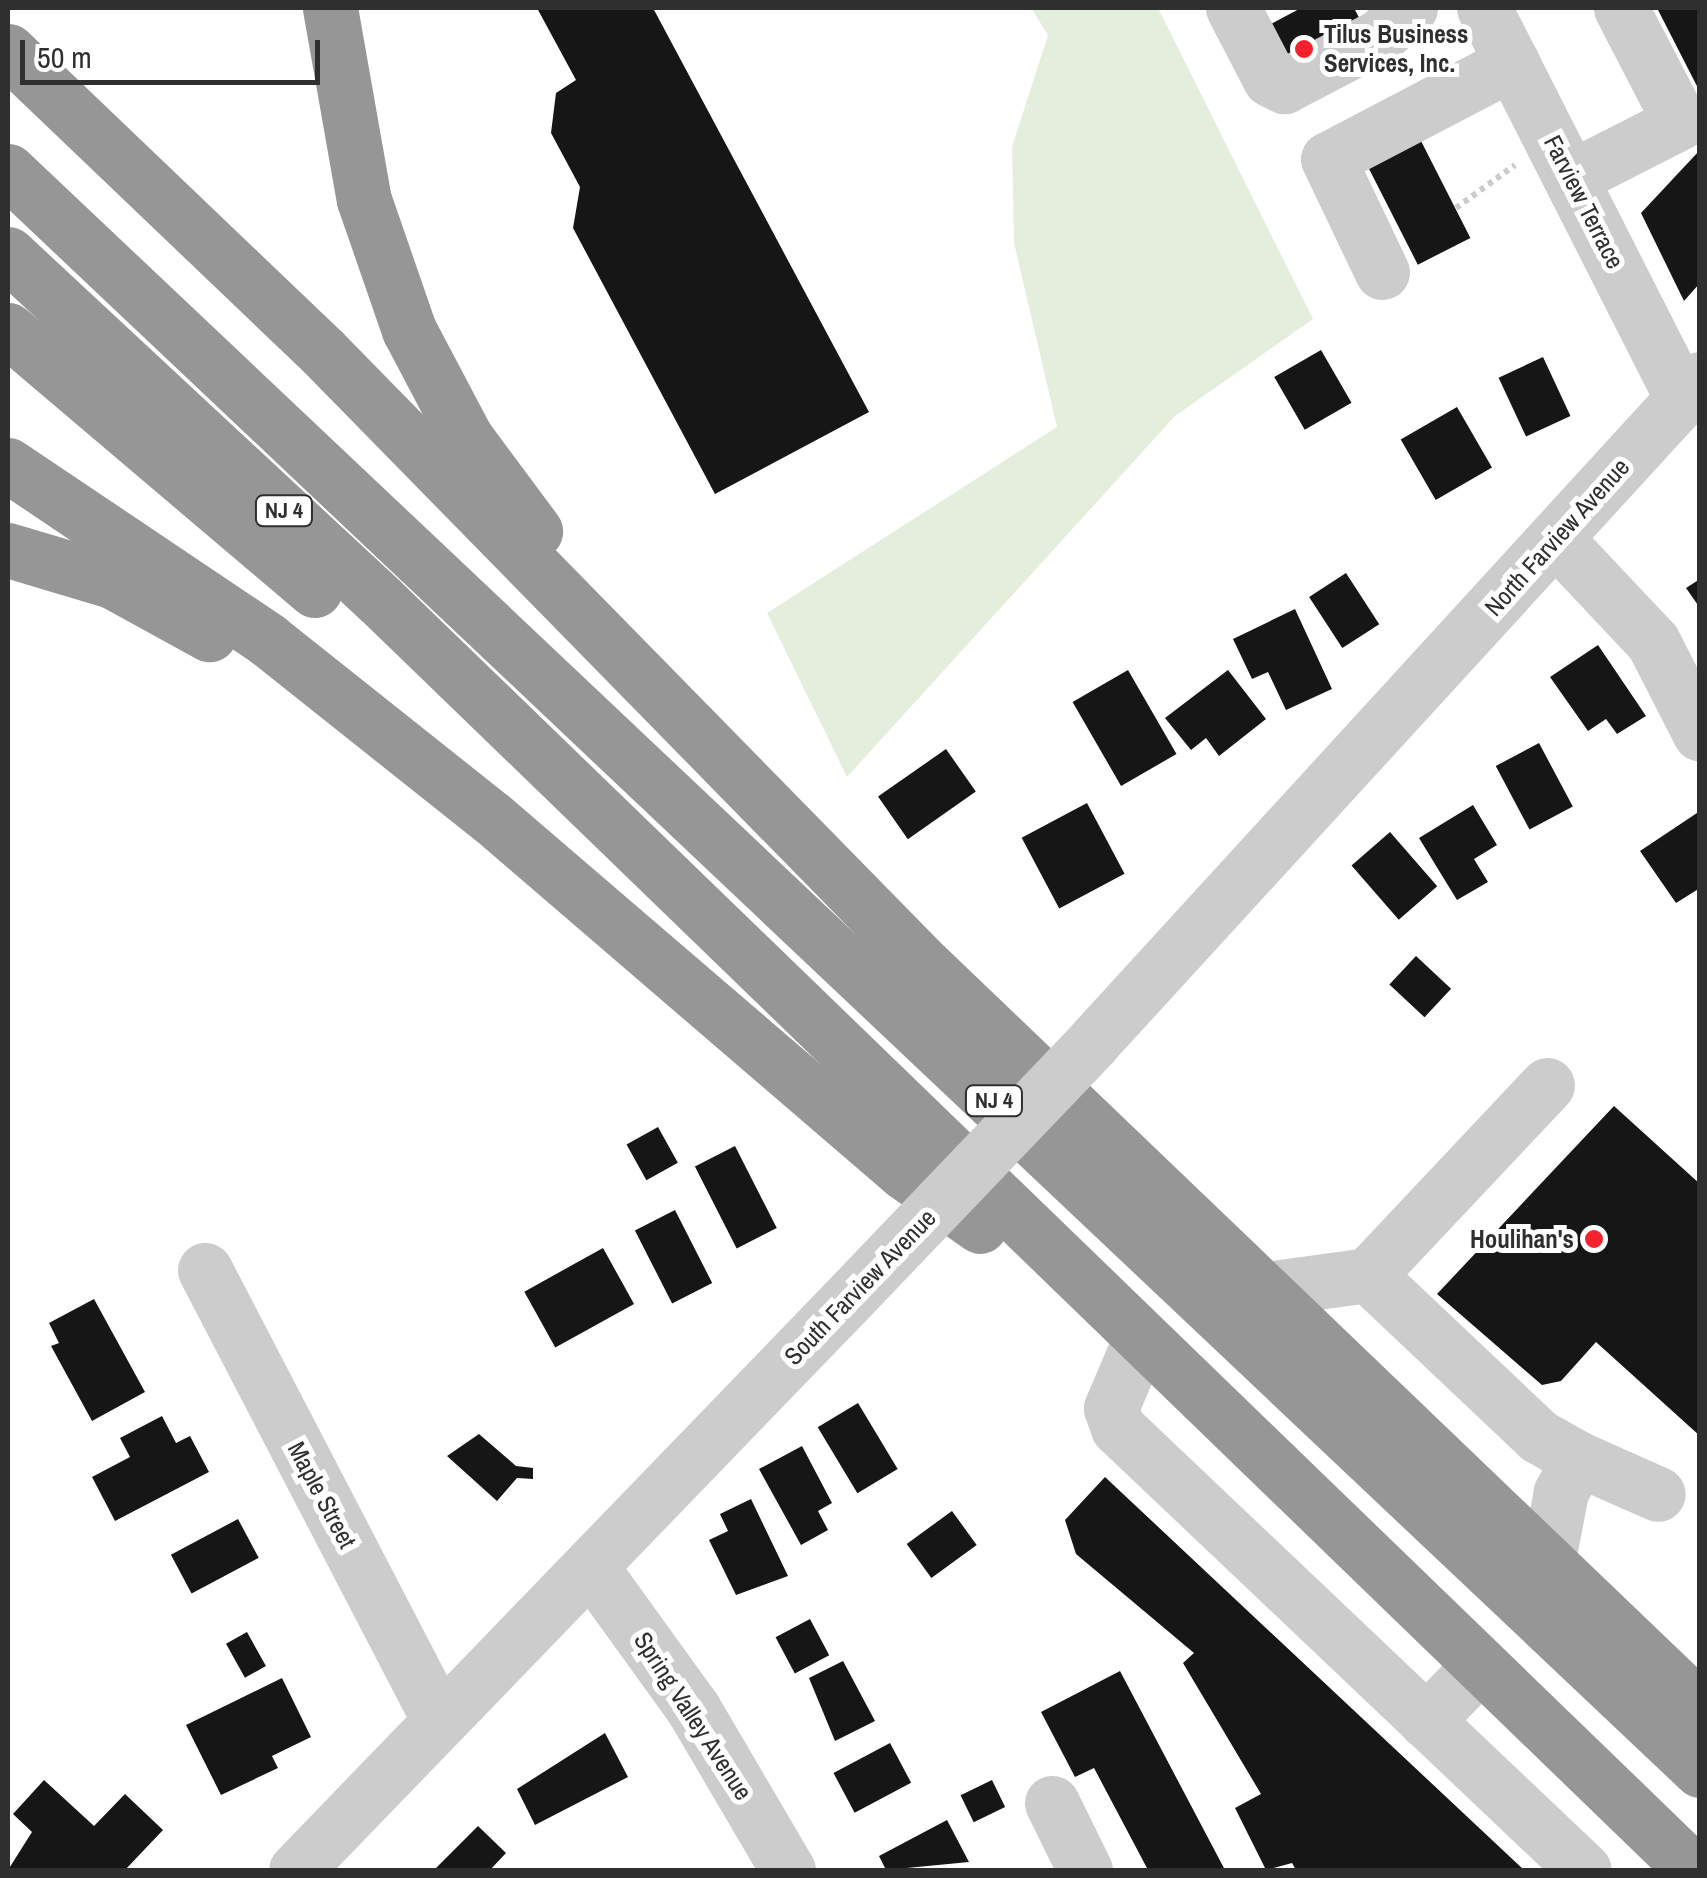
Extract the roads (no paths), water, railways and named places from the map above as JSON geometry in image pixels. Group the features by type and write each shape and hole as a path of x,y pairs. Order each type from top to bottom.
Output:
{"highway":[{"path":"330,8 359,182 408,330 466,438 622,658"},
{"path":"8,51 323,352 918,959 1700,1708"},
{"name":"NJ 4","path":"8,171 1700,1770"},
{"name":"NJ 4","path":"8,254 380,600 553,778 1693,1870"},
{"path":"8,330 345,617 553,778"},
{"path":"8,466 179,576 492,818 904,1172 1129,1333"},
{"path":"8,550 95,575 175,614 492,818"}],"street":[{"path":"1233,8 1270,79 1284,86 1380,36 1410,8"},
{"name":"Farview Terrace","path":"1484,8 1512,62 1549,167 1691,388"},
{"path":"1549,167 1680,122 1621,8"},
{"path":"1382,272 1328,159 1512,62"},
{"name":"North Farview Avenue","path":"1416,696 1691,388"},
{"path":"1555,538 1653,642 1700,734"},
{"name":"South Farview Avenue","path":"296,1870 1093,1042 1416,696"},
{"path":"1266,1289 1368,1274 1547,1085"},
{"name":"Maple Street","path":"205,1270 439,1720"},
{"path":"1368,1274 1538,1436 1579,1460 1658,1494"},
{"path":"1129,1333 1111,1408 1118,1428 1584,1870"},
{"path":"1547,1564 1560,1492 1579,1460"},
{"name":"Spring Valley Avenue","path":"590,1567 694,1710 788,1870"},
{"path":"1426,1721 1480,1665"},
{"path":"1052,1802 1072,1866"}],"place":[{"name":"Tilus Business Services, Inc.","path":"1304,49"},
{"name":"Houlihan's","path":"1594,1239"}]}
